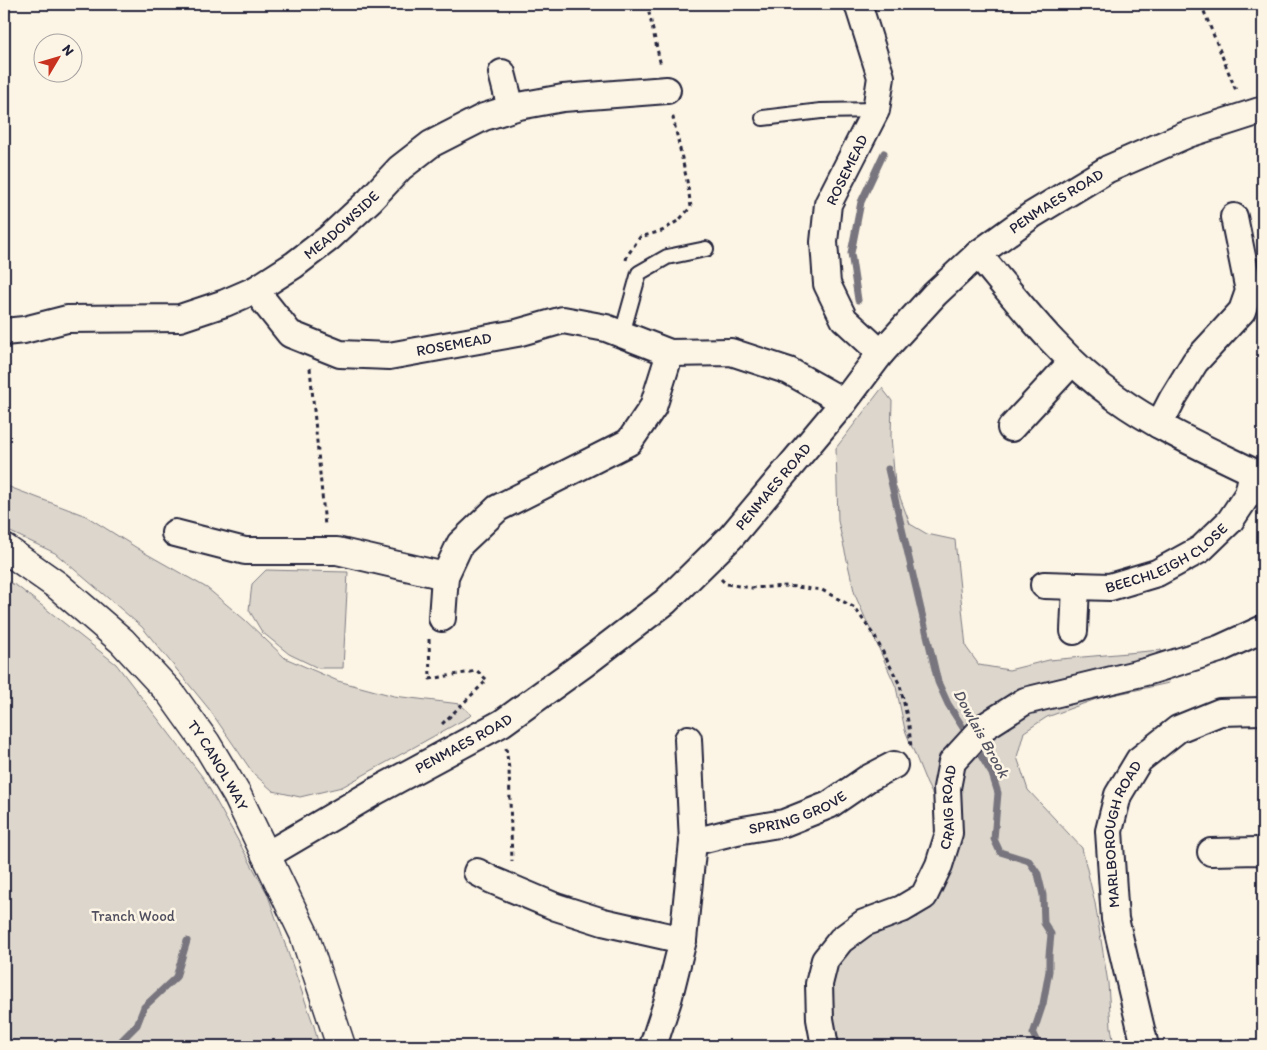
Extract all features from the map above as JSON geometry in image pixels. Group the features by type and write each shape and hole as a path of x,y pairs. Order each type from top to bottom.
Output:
{"street":[{"name":"ROSEMEAD","path":"858,4 881,77 876,110 828,204 824,242 827,284 844,319 881,353"},
{"path":"502,73 511,108"},
{"name":"MEADOWSIDE","path":"4,332 24,330 67,320 180,318 225,303 255,290 294,265 329,238 370,200 400,168 431,144 484,117 511,108 563,98 667,90"},
{"name":"PENMAES ROAD","path":"267,855 376,791 502,722 584,664 665,602 732,537 844,402 881,353 935,294 978,254 1032,215 1108,170 1188,134 1254,112"},
{"path":"1159,425 1173,398 1196,362 1255,298 1249,291 1234,218"},
{"name":"BEECHLEIGH CLOSE","path":"978,254 1035,322 1072,362 1114,397 1159,425 1258,473 1248,494 1230,521 1201,549 1156,573 1110,587 1044,585"},
{"name":"ROSEMEAD","path":"255,290 290,334 340,354 389,356 517,333 563,320 606,328 670,353 731,352 789,371 844,402"},
{"path":"443,612 446,576 460,544 498,508 629,442 653,407 670,353"},
{"path":"1011,428 1072,362"},
{"path":"175,533 245,551 337,551 446,576"},
{"name":"TY CANOL WAY","path":"4,548 58,586 122,641 171,694 211,750 237,795 304,934 341,1046"},
{"path":"1074,631 1076,586"},
{"name":"CRAIG ROAD","path":"825,1046 820,1019 819,984 825,960 841,940 864,923 902,909 924,896 939,865 949,834 947,788 952,762 984,726 1024,702 1158,668 1219,649 1263,630"},
{"name":"MARLBOROUGH ROAD","path":"1145,1046 1116,919 1109,831 1118,796 1139,760 1178,729 1220,712 1263,711"},
{"path":"653,1046 668,1000 683,940 693,842 688,739"},
{"name":"SPRING GROVE","path":"693,842 736,831 784,823 829,805 867,779 894,765"},
{"path":"1211,852 1259,851 1263,853"},
{"path":"478,872 492,880 556,907 603,922 683,940"}],"lane":[{"path":"763,118 821,110 876,110"},
{"path":"622,334 639,273 667,257 706,249"}],"path":[{"path":"624,265 627,256 640,237 668,228 679,220 691,207 687,181 647,4"},
{"path":"1201,4 1254,112"},
{"path":"307,341 327,551"},
{"path":"705,563 726,584 752,588 788,586 822,590 855,608 875,637 900,685 909,726 912,753 894,765"},
{"path":"443,612 429,622 430,679 477,671 487,680 441,725 454,748"},
{"path":"502,722 509,769 513,888"}],"green space":[{"path":"882,388 892,401 891,436 895,484 910,524 927,534 955,540 966,647 979,665 1009,670 1049,660 1161,650 1169,683 1099,698 1047,717 1024,732 1017,757 1028,790 1082,848 1095,903 1108,983 1114,1046 834,1046 832,976 846,952 872,933 918,917 943,886 939,807 927,784 905,730 896,687 855,595 838,521 836,448"},
{"path":"4,485 86,516 145,553 207,588 245,620 285,658 338,681 394,696 460,704 472,715 342,787 300,797 273,791 253,773 209,709 142,627 55,553 4,529"},
{"path":"266,570 348,572 343,668 318,668 289,654 262,632 249,610 252,584"},
{"name":"Tranch Wood","path":"4,580 17,586 116,664 204,779 267,893 314,1026 319,1046 4,1046"}],"waterway":[{"name":"Dowlais Brook","path":"858,300 851,253 861,202 884,153"},
{"name":"Dowlais Brook","path":"888,469 938,682 948,704 969,737"},
{"name":"Dowlais Brook","path":"975,746 992,774 998,793 994,839 1000,852 1029,861 1038,874 1043,895 1044,923 1051,934 1049,971 1043,1004 1033,1034 1039,1046"},
{"path":"116,1046 137,1025 144,1007 176,977 187,941"}]}
